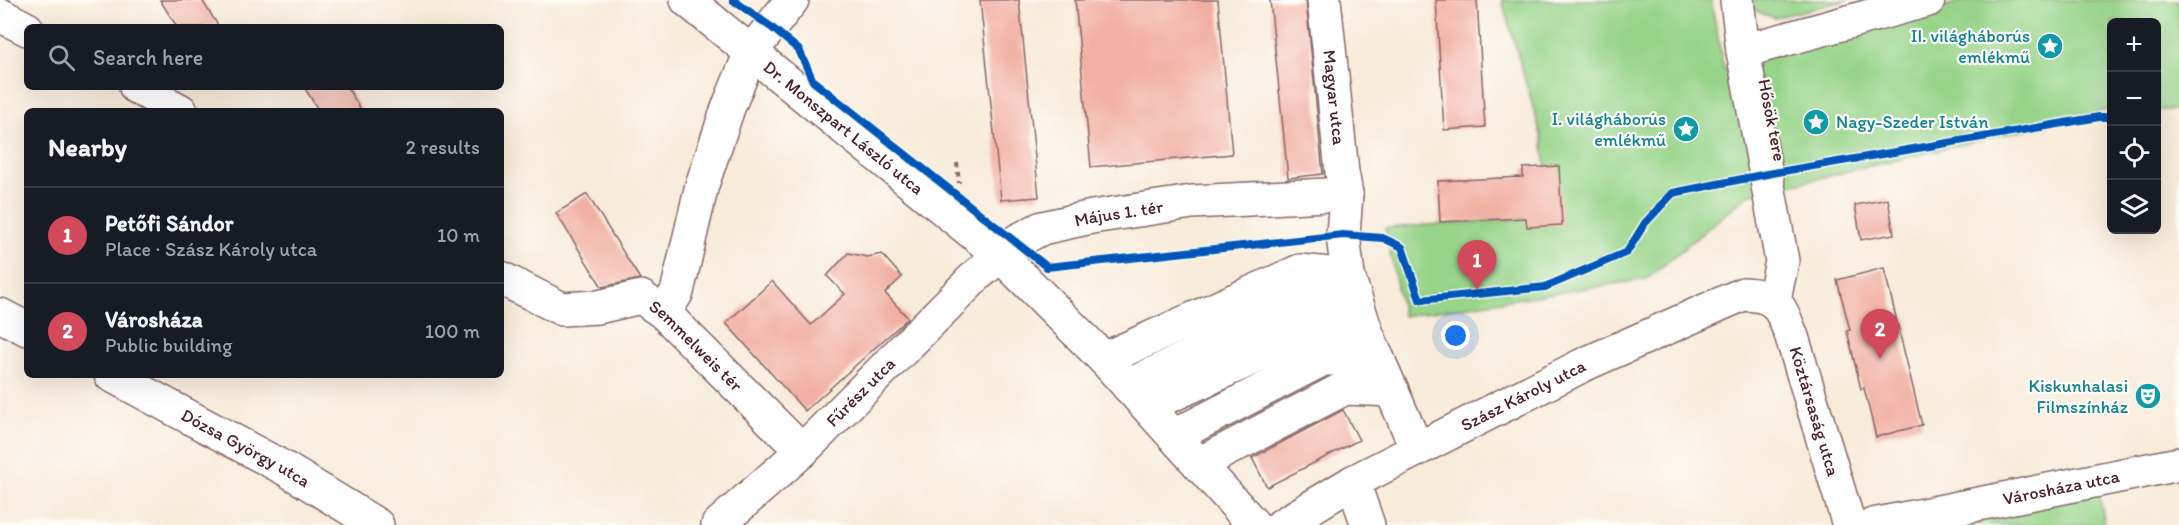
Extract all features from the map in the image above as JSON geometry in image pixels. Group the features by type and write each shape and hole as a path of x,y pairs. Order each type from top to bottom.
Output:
{"street":[{"name":"Dr. Monszpart László utca","path":"687,0 1001,256"},
{"path":"664,313 677,292 702,185 728,108 751,52 792,0"},
{"name":"Magyar utca","path":"1324,0 1341,172 1346,194"},
{"name":"Hősök tere","path":"1737,0 1743,51 1782,261 1774,300"},
{"path":"1743,51 1928,0"},
{"path":"0,15 24,27"},
{"path":"142,90 176,108"},
{"path":"1346,194 1343,235 1348,276 1367,334 1417,449"},
{"name":"Május 1. tér","path":"1001,256 1017,241 1042,228 1092,217 1192,202 1346,194"},
{"path":"1001,256 1104,359 1254,525"},
{"name":"Fűrész utca","path":"718,525 802,451 977,275 1001,256"},
{"path":"1104,359 1300,271 1348,276"},
{"name":"Semmelweis tér","path":"504,280 562,309 598,307 641,297 664,313 802,451"},
{"name":"Szász Károly utca","path":"1282,525 1353,482 1583,365 1743,294 1762,294 1774,300"},
{"name":"Köztársaság utca","path":"1774,300 1792,337 1849,525"},
{"path":"1138,396 1299,304 1367,334"},
{"path":"0,315 24,327"},
{"path":"1174,436 1367,334"},
{"name":"Dózsa György utca","path":"117,378 284,468 377,525"},
{"path":"1198,464 1345,388 1392,390"},
{"name":"Városháza utca","path":"1873,525 2179,464"},
{"path":"1353,482 1368,525"}],"green space":[{"path":"1502,0 1711,0 1724,70 1967,0 2179,0 2179,110 2161,110 2161,18 2107,18 2107,110 1748,195 1647,279 1403,316 1385,228 1553,217 1542,138"},
{"path":"1746,0 1848,0 1774,18 1759,12 1746,3"},
{"path":"2098,487 2105,525 1910,525"}],"building":[{"path":"160,0 202,0 217,24 175,24"},
{"path":"980,0 1019,0 1039,197 1001,200"},
{"path":"1075,0 1218,0 1232,154 1091,167"},
{"path":"1270,0 1306,0 1323,174 1288,178"},
{"path":"1436,0 1477,0 1485,127 1444,130"},
{"path":"306,90 349,90 360,108 317,108"},
{"path":"1559,166 1562,225 1527,227 1526,218 1440,222 1438,181 1523,177 1523,168"},
{"path":"587,194 640,279 602,287 556,213"},
{"path":"1888,199 1894,234 1861,240 1855,205"},
{"path":"848,253 867,257 882,254 902,277 885,293 908,318 805,411 726,323 772,281 811,325 845,294 827,276"},
{"path":"1884,268 1922,425 1876,437 1864,388 1861,389 1847,331 1850,330 1837,280"},
{"path":"1343,410 1359,440 1267,487 1252,458"}],"cycle path":[{"path":"733,0 799,50 813,81 1047,267 1343,235 1383,238 1402,247 1420,300 1545,287 1627,252 1645,223 1673,193 1767,174 2107,117"}],"place":[{"name":"II. világháborús emlékmű","path":"2050,46"},
{"name":"Nagy-Szeder István","path":"1816,122"},
{"name":"I. világháborús emlékmű","path":"1686,129"},
{"name":"Petőfi Sándor","path":"1477,290"},
{"name":"Városháza","path":"1880,359"},
{"name":"Kiskunhalasi Filmszínház","path":"2148,396"}]}
